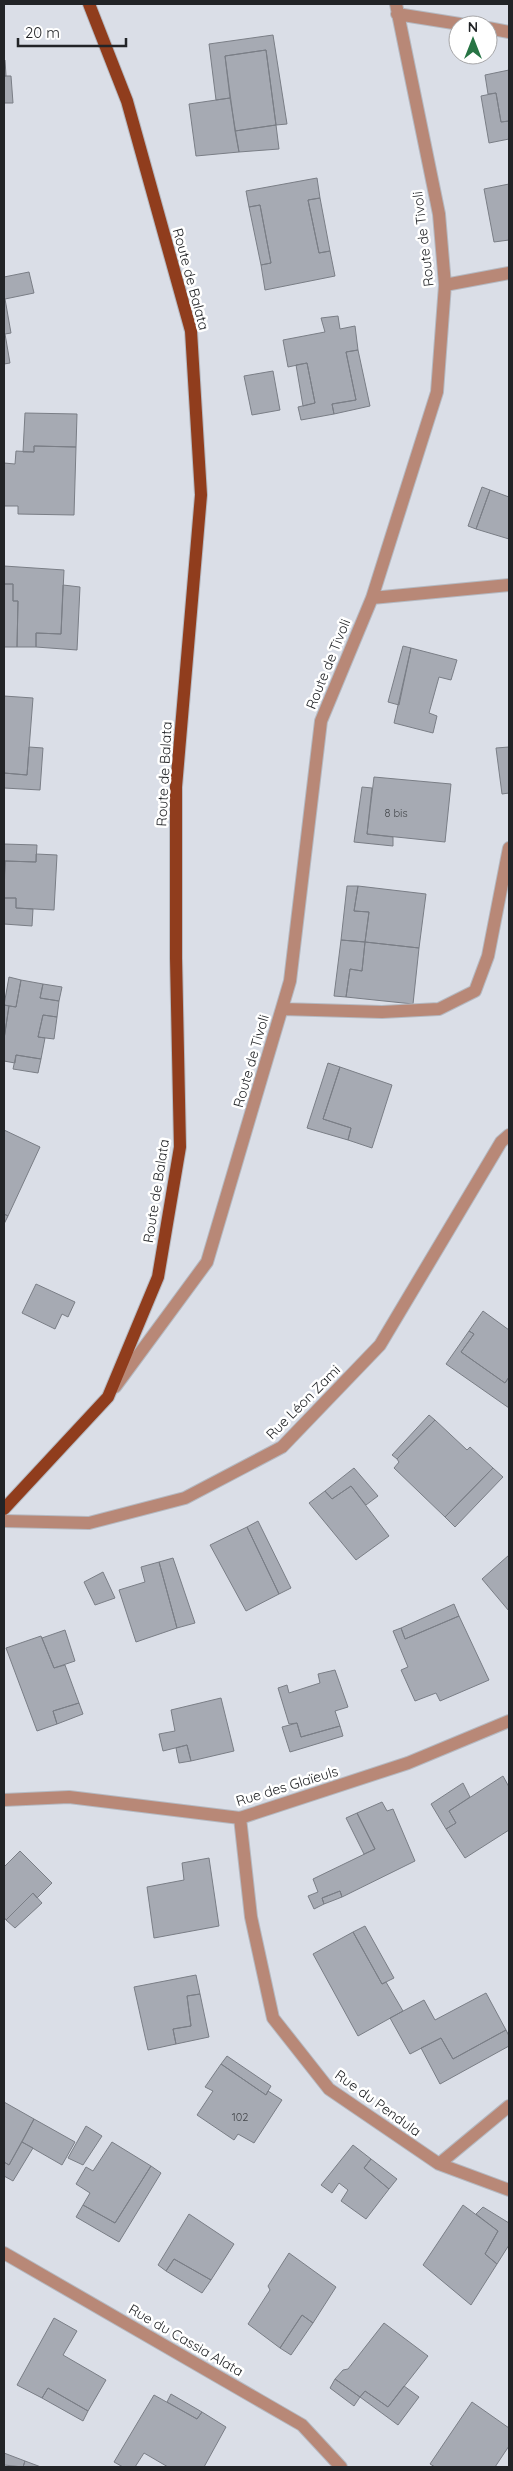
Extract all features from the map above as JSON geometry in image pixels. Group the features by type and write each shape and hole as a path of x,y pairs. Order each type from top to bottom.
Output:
{"main road":[{"name":"Route de Balata","path":"4,1509 108,1397 158,1277 180,1148 176,958 176,787 201,494 191,331 127,102 90,4"}],"street":[{"name":"Route de Tivoli","path":"108,1397 207,1262 290,981 321,721 372,598 437,392 445,286 439,214 396,9"},
{"path":"396,9 448,21"},
{"path":"445,286 509,274"},
{"path":"372,598 509,585"},
{"path":"282,1009 382,1012 439,1009 475,991 488,956 509,848"},
{"name":"Rue Léon Zami","path":"4,1521 89,1523 185,1498 282,1447 380,1345 502,1142 509,1135"},
{"name":"Rue des Glaïeuls","path":"4,1800 69,1797 240,1818 408,1763 509,1721"},
{"name":"Rue du Pendula","path":"240,1818 251,1917 274,2018 329,2089 439,2164 509,2190"},
{"path":"439,2164 509,2106"},
{"name":"Rue du Cassia Alata","path":"4,2253 302,2425 341,2467"}],"building":[{"path":"273,35 287,124 276,125 266,50 225,56 230,98 216,100 209,44"},
{"path":"266,50 276,125 235,131 225,56"},
{"path":"5,60 6,76 4,76"},
{"path":"509,70 509,121 501,122 496,93 488,94 485,75"},
{"path":"4,76 11,76 13,103 4,103"},
{"path":"496,93 501,122 509,121 509,139 489,143 481,96"},
{"path":"230,98 239,152 196,156 189,104"},
{"path":"276,125 279,149 239,152 235,131"},
{"path":"317,178 320,198 308,200 319,253 330,251 335,276 265,290 261,265 271,263 260,205 249,207 246,191"},
{"path":"509,184 509,240 494,242 484,189"},
{"path":"320,198 330,251 319,253 308,200"},
{"path":"260,205 271,263 261,265 249,207"},
{"path":"29,272 34,293 5,299 11,333 5,334 10,363 4,364 4,277"},
{"path":"338,316 340,329 355,326 358,350 346,352 356,400 332,404 334,414 301,420 298,407 315,403 307,363 288,367 283,340 325,332 321,318"},
{"path":"358,350 370,406 334,414 332,404 356,400 346,352"},
{"path":"307,363 315,403 303,406 296,365"},
{"path":"273,371 280,410 252,415 244,376"},
{"path":"25,413 77,414 76,447 34,446 34,452 23,452"},
{"path":"34,446 76,447 74,515 18,514 18,506 4,506 4,463 15,464 16,451 34,452"},
{"path":"482,487 490,490 476,529 468,526"},
{"path":"490,490 509,497 509,539 476,529"},
{"path":"4,566 64,570 61,634 36,633 36,647 17,647 18,601 13,601 13,584 4,584"},
{"path":"4,584 13,584 13,601 18,601 17,647 4,647"},
{"path":"63,585 80,587 77,650 36,647 36,633 61,634"},
{"path":"403,646 411,648 399,705 388,702"},
{"path":"411,648 457,660 451,680 439,677 429,713 437,716 433,733 394,723"},
{"path":"4,696 33,698 27,775 4,773"},
{"path":"29,747 43,748 40,790 4,788 4,773 27,775"},
{"path":"509,747 509,793 502,794 496,748"},
{"path":"374,777 451,784 445,842 367,834"},
{"path":"362,787 372,788 367,834 393,837 393,846 354,842"},
{"path":"4,844 37,845 36,862 5,861 4,886"},
{"path":"36,854 57,855 54,910 16,908 16,898 4,898 5,861 36,862"},
{"path":"347,886 358,886 354,911 369,912 365,942 341,940"},
{"path":"358,886 426,894 419,948 365,942 369,912 354,911"},
{"path":"4,898 16,898 16,908 33,909 32,926 4,924"},
{"path":"341,940 365,942 362,971 350,969 346,997 334,996"},
{"path":"365,942 419,948 413,1004 346,997 350,969 362,971"},
{"path":"9,977 21,980 16,1007 4,1005"},
{"path":"21,980 43,984 40,998 59,1001 57,1017 43,1015 38,1037 45,1038 41,1059 16,1055 15,1063 4,1061 4,1039 9,1006 16,1007"},
{"path":"43,984 62,987 59,1001 40,998"},
{"path":"4,1005 9,1006 4,1039"},
{"path":"43,1015 57,1017 54,1039 38,1037"},
{"path":"16,1055 41,1059 38,1073 13,1069"},
{"path":"328,1063 340,1067 323,1119 351,1128 348,1140 307,1128"},
{"path":"340,1067 392,1085 372,1148 348,1140 351,1128 323,1119"},
{"path":"4,1130 40,1147 8,1216 4,1214"},
{"path":"4,1214 8,1216 4,1224"},
{"path":"36,1284 75,1302 68,1317 62,1314 55,1329 22,1313"},
{"path":"483,1311 509,1330 509,1377 505,1383 461,1352 474,1334 469,1331"},
{"path":"469,1331 474,1334 461,1352 505,1383 509,1377 509,1408 446,1364"},
{"path":"429,1415 435,1420 397,1459 392,1455"},
{"path":"435,1420 467,1450 470,1447 493,1468 445,1517 394,1468 399,1462 397,1459"},
{"path":"354,1468 378,1496 366,1505 351,1486 332,1499 325,1491"},
{"path":"493,1468 503,1477 455,1527 445,1517"},
{"path":"351,1486 389,1536 356,1560 309,1503 325,1491 332,1499"},
{"path":"258,1521 291,1588 279,1594 247,1527"},
{"path":"247,1527 279,1594 246,1611 210,1545"},
{"path":"509,1555 509,1611 482,1579"},
{"path":"173,1558 195,1623 177,1628 159,1562"},
{"path":"159,1562 177,1628 136,1642 119,1590 145,1582 141,1567"},
{"path":"103,1572 115,1598 95,1605 84,1582"},
{"path":"454,1604 459,1616 405,1639 401,1628"},
{"path":"459,1616 489,1680 440,1701 436,1693 415,1701 401,1670 408,1667 393,1631 401,1628 405,1639"},
{"path":"65,1630 75,1661 54,1668 42,1638"},
{"path":"41,1636 54,1668 65,1665 79,1703 53,1711 57,1724 37,1731 6,1648"},
{"path":"335,1670 348,1707 335,1711 340,1726 301,1737 297,1723 289,1724 278,1688 287,1685 289,1693 320,1683 318,1674"},
{"path":"221,1698 234,1751 191,1761 187,1745 163,1751 159,1734 175,1731 171,1710"},
{"path":"79,1703 83,1714 57,1724 53,1711"},
{"path":"297,1723 301,1737 340,1726 343,1736 290,1752 282,1727"},
{"path":"187,1745 191,1761 179,1763 176,1748"},
{"path":"503,1776 509,1787 509,1830 465,1858 446,1829 456,1823 449,1811"},
{"path":"463,1783 470,1797 449,1811 456,1823 446,1829 431,1804"},
{"path":"382,1802 387,1811 393,1809 415,1861 342,1897 340,1891 322,1898 324,1904 314,1909 308,1896 318,1892 313,1879 375,1849 357,1813"},
{"path":"357,1813 375,1849 364,1854 346,1818"},
{"path":"20,1851 52,1883 37,1898 33,1893 6,1920 4,1917 4,1867"},
{"path":"209,1858 219,1926 154,1938 147,1887 184,1880 182,1863"},
{"path":"340,1891 342,1897 324,1904 322,1898"},
{"path":"33,1893 42,1903 15,1928 6,1920"},
{"path":"365,1926 394,1978 382,1984 353,1932"},
{"path":"353,1932 382,1984 386,1982 403,2011 358,2036 313,1954"},
{"path":"196,1975 200,1994 187,1996 191,2026 173,2029 176,2044 148,2050 134,1987"},
{"path":"486,1993 506,2030 453,2059 441,2038 410,2054 390,2018 424,2000 435,2020"},
{"path":"200,1994 209,2037 176,2044 173,2029 191,2026 187,1996"},
{"path":"506,2030 509,2036 509,2046 440,2084 421,2048 441,2038 453,2059"},
{"path":"227,2056 271,2086 266,2095 221,2064"},
{"path":"221,2064 266,2095 268,2091 282,2100 254,2143 238,2134 234,2140 197,2115 213,2091 205,2087"},
{"path":"4,2102 34,2119 9,2165 4,2162"},
{"path":"34,2119 75,2142 62,2165 22,2142"},
{"path":"86,2126 102,2136 83,2165 68,2158"},
{"path":"22,2142 33,2148 13,2181 4,2176 4,2162 9,2165"},
{"path":"112,2142 151,2166 115,2223 83,2205 90,2193 76,2184 86,2167 93,2171"},
{"path":"353,2145 371,2159 364,2168 389,2189 366,2219 341,2201 348,2190 339,2183 332,2193 321,2185"},
{"path":"371,2159 397,2179 389,2189 364,2168"},
{"path":"151,2166 161,2173 119,2242 76,2217 83,2205 115,2223"},
{"path":"463,2205 498,2231 485,2254 497,2264 471,2305 423,2265"},
{"path":"483,2207 509,2223 509,2245 497,2264 485,2254 498,2231 476,2214"},
{"path":"189,2214 234,2244 211,2280 174,2259 166,2271 158,2265"},
{"path":"289,2253 336,2287 313,2323 302,2315 280,2348 248,2324 270,2290 268,2286"},
{"path":"174,2259 211,2280 202,2293 166,2271"},
{"path":"302,2315 313,2323 291,2355 280,2348"},
{"path":"54,2318 77,2331 63,2355 106,2380 88,2411 48,2388 42,2398 17,2385"},
{"path":"384,2323 428,2356 388,2407 365,2391 360,2397 335,2379 343,2370 348,2369"},
{"path":"335,2379 360,2397 354,2406 330,2388"},
{"path":"404,2386 419,2397 398,2425 360,2397 365,2391 388,2407"},
{"path":"48,2388 88,2411 83,2421 42,2398"},
{"path":"171,2394 202,2412 197,2419 167,2402"},
{"path":"154,2395 197,2419 202,2412 226,2427 204,2467 168,2467 144,2453 135,2467 123,2467 114,2462"},
{"path":"472,2402 509,2428 509,2446 495,2467 435,2467 430,2464"},
{"path":"4,2453 25,2461 23,2467 4,2465"},
{"path":"25,2461 41,2467 23,2467"}]}
